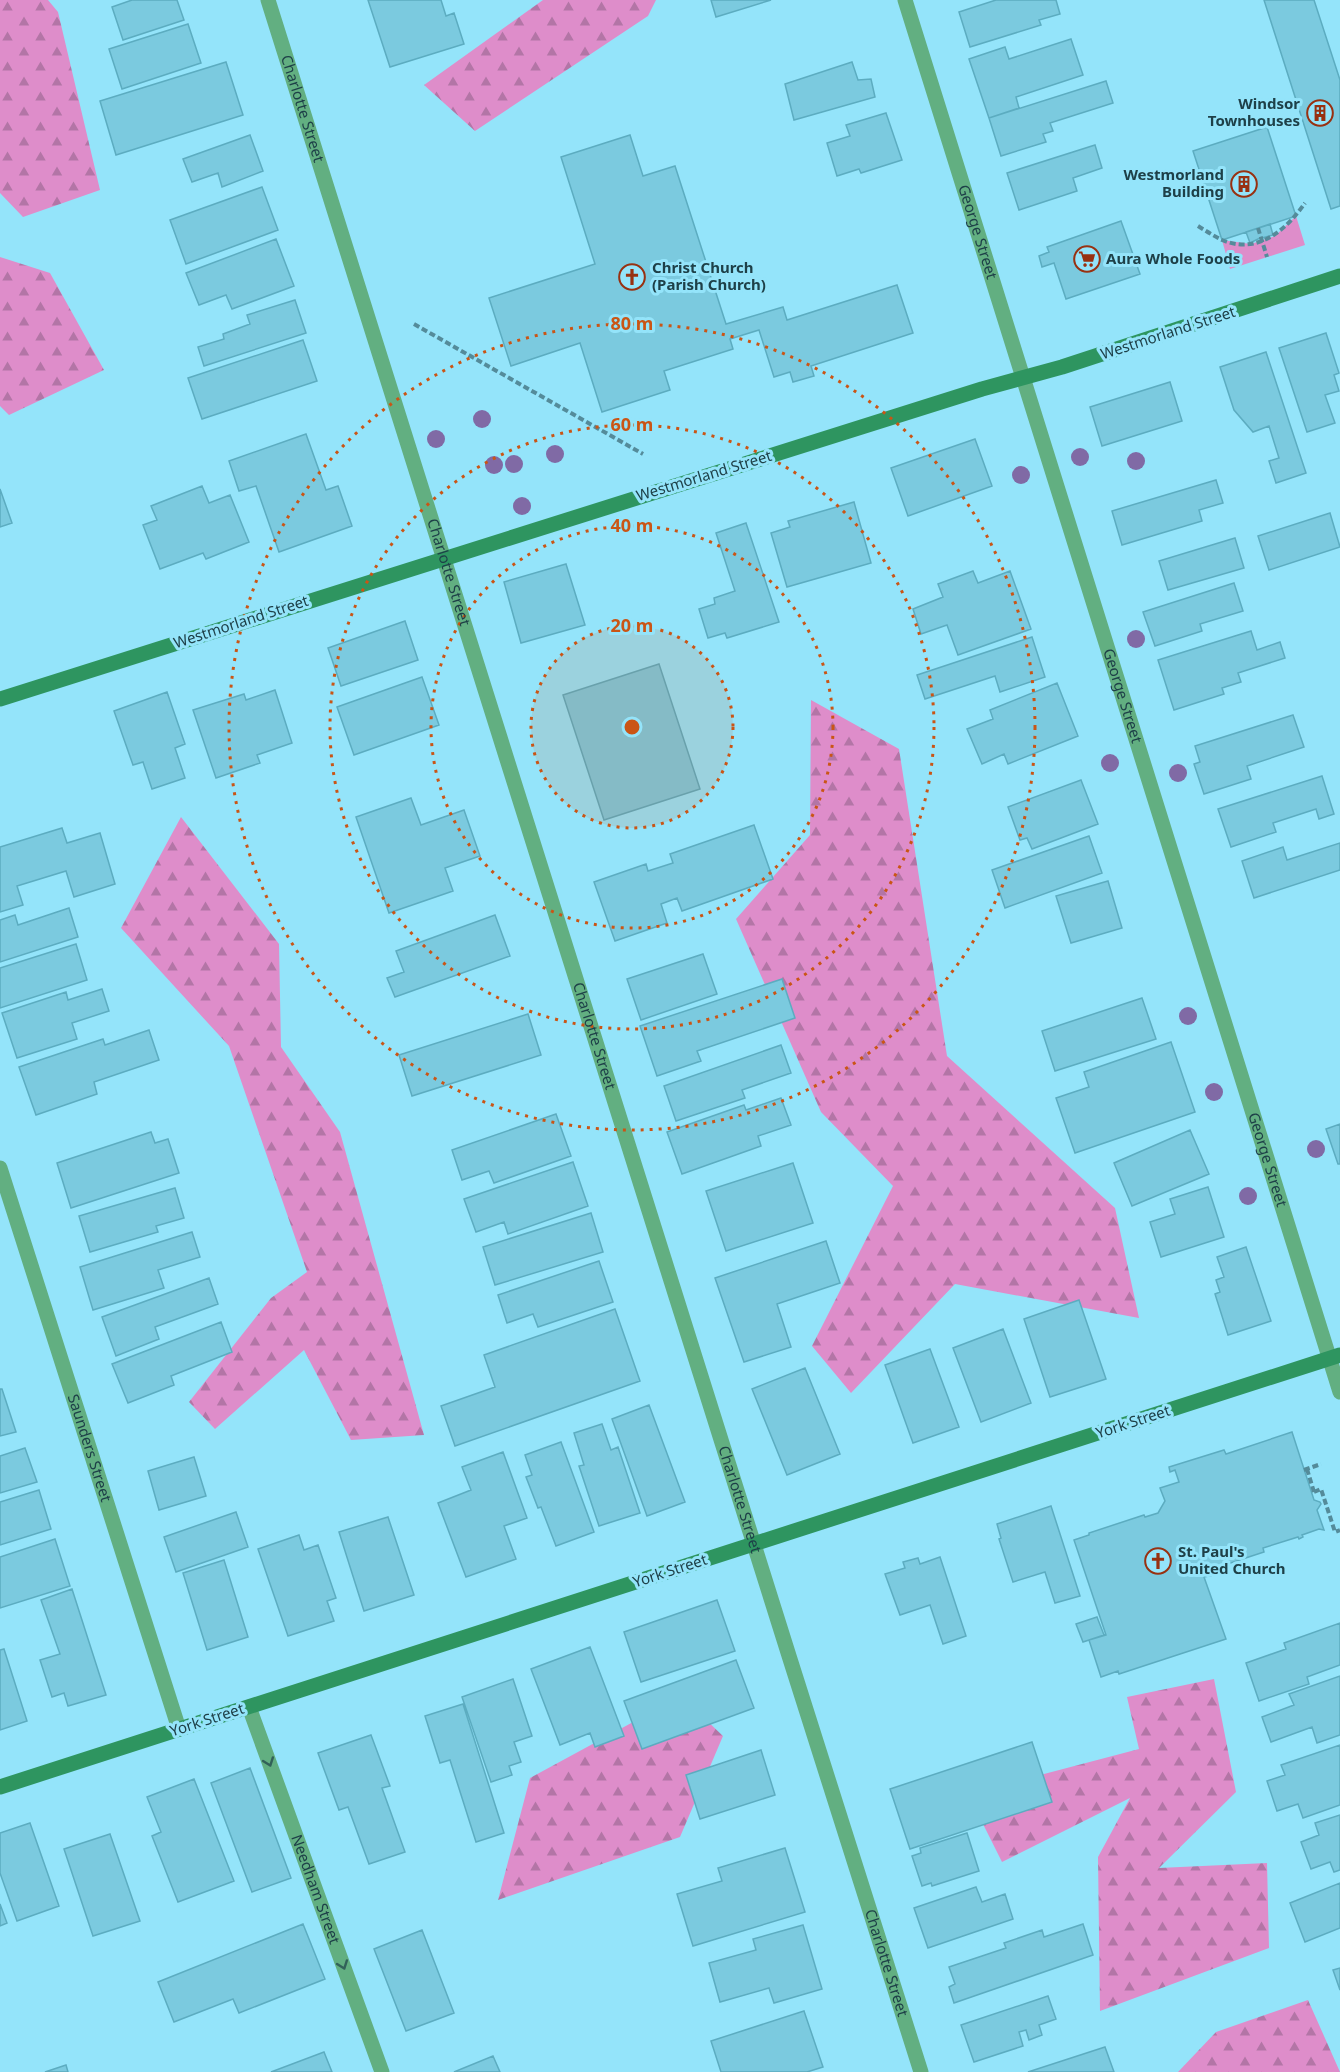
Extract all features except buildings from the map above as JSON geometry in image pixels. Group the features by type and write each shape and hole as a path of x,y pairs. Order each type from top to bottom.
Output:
{"street":[{"name":"Charlotte Street","path":"268,0 753,1545 921,2072"},
{"name":"George Street","path":"905,0 1334,1357 1340,1392"},
{"name":"Westmorland Street","path":"0,699 971,393 1062,368 1340,276"},
{"name":"Saunders Street","path":"0,1168 179,1729"},
{"name":"York Street","path":"0,1787 1334,1357"},
{"name":"Needham Street","path":"249,1707 382,2072"}],"path":[{"path":"1198,226 1227,242 1251,244 1275,236 1289,224 1305,203"},
{"path":"1258,228 1267,257"},
{"path":"414,324 643,454"},
{"path":"1321,1464 1305,1470 1313,1492 1321,1489 1335,1532 1340,1530"}],"green space":[{"path":"0,0 48,0 58,12 100,190 23,217 0,193"},
{"path":"543,0 656,0 648,16 475,131 424,85"},
{"path":"1296,216 1305,245 1230,269 1222,240 1251,244 1275,236"},
{"path":"0,257 50,273 104,370 9,415 0,406"},
{"path":"811,700 899,749 947,1056 1115,1208 1139,1318 955,1284 851,1393 812,1346 893,1186 821,1112 736,919 810,835"},
{"path":"181,817 279,944 281,1047 340,1132 424,1435 351,1440 304,1350 215,1429 189,1402 271,1298 307,1272 229,1046 121,928"},
{"path":"1214,1679 1236,1792 1159,1868 1267,1863 1269,1948 1100,2011 1098,1857 1130,1798 1002,1862 968,1794 1139,1749 1127,1697"},
{"path":"681,1696 723,1736 680,1837 498,1900 530,1778"},
{"path":"1308,2000 1340,2072 1178,2072 1216,2032"}],"place":[{"name":"Windsor Townhouses","path":"1320,113"},
{"name":"Westmorland Building","path":"1244,184"},
{"name":"Aura Whole Foods","path":"1087,259"},
{"name":"Christ Church (Parish Church)","path":"632,277"},
{"name":"St. Paul's United Church","path":"1158,1561"}]}
